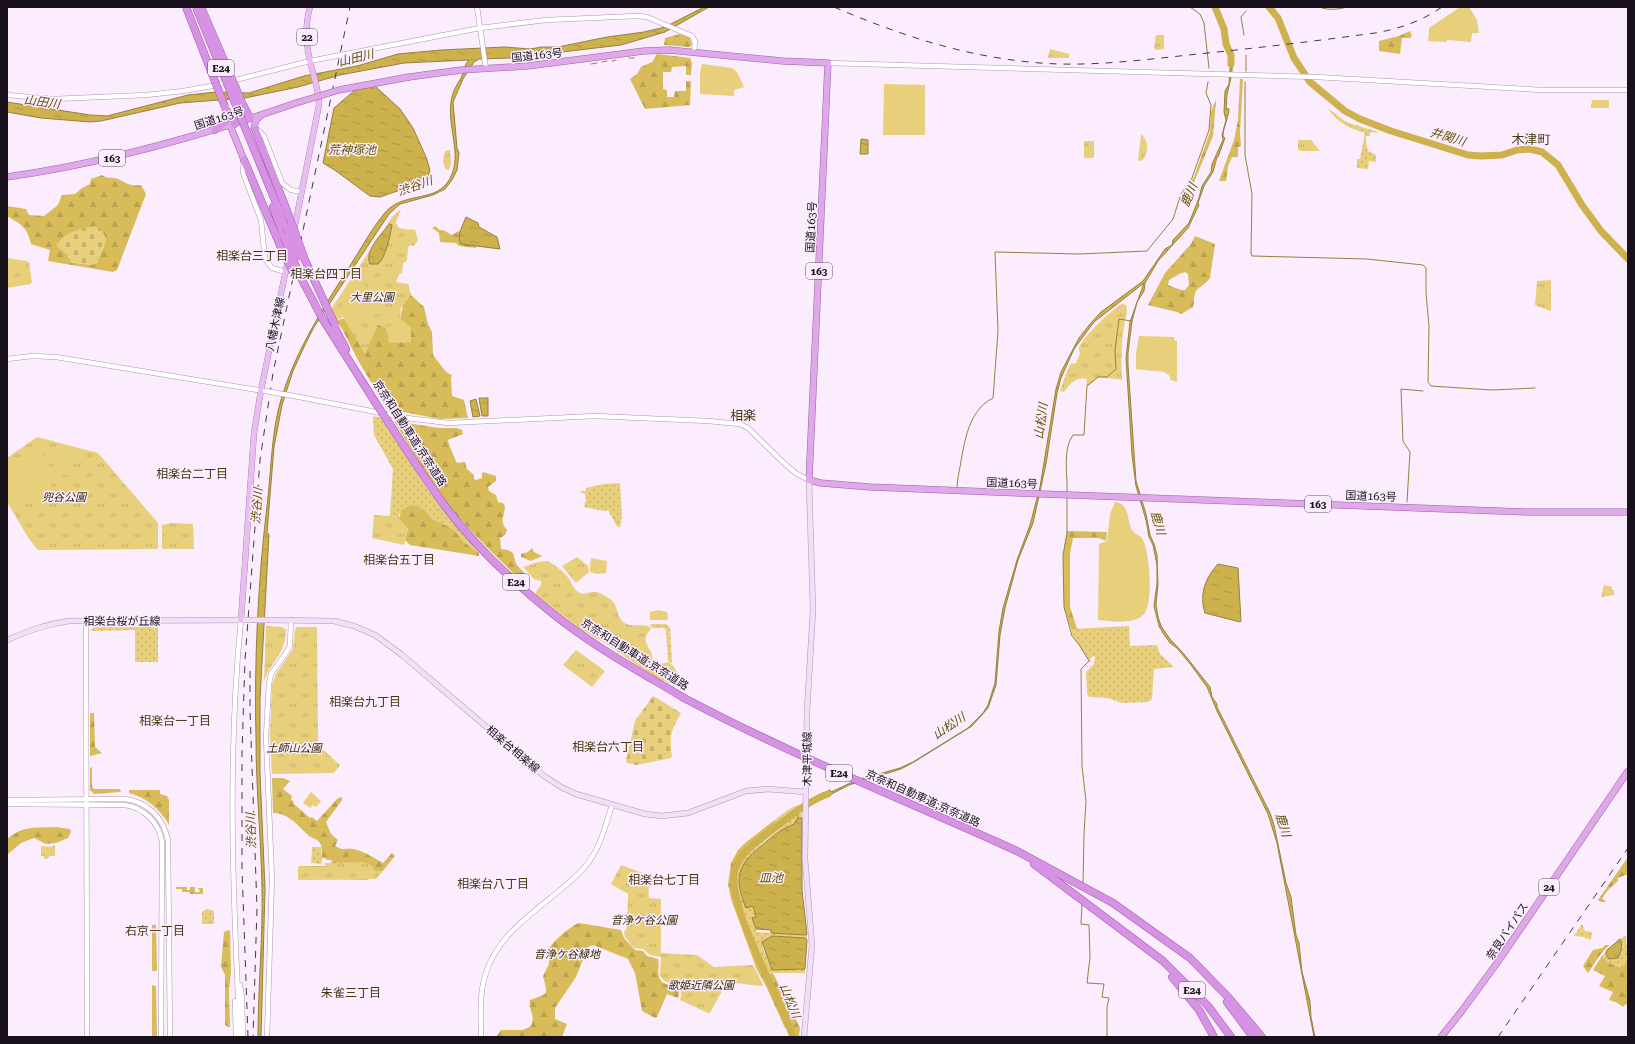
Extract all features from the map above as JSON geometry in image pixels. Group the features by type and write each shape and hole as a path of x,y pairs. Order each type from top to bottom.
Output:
{"highway":[{"path":"186,7 226,110 225,122 216,130"},
{"name":"京奈和自動車道;京奈道路","path":"196,7 246,130 284,237 300,276 322,318 334,329"},
{"path":"201,7 243,109 235,137"},
{"name":"国道163号","path":"7,177 57,170 163,145 216,130 339,90 409,77 473,69 486,65 528,66 644,51 669,50 784,61 828,63 809,480 821,483 870,487 1035,494 1519,512 1628,512"},
{"path":"235,137 243,109"},
{"path":"226,110 239,122 255,129"},
{"path":"255,129 256,120 262,114"},
{"path":"239,122 249,123 255,129 305,260 334,329"},
{"path":"216,130 227,130 235,137 282,250 299,283 322,318"},
{"name":"京奈和自動車道;京奈道路","path":"260,167 286,227 334,329 377,405 445,506 483,550 506,572 537,600 594,644 684,698 821,765 997,842"},
{"name":"奈良バイパス","path":"1441,1037 1468,1003 1558,876 1628,771"},
{"name":"E24","path":"997,842 1017,851 1113,903 1190,958 1208,976 1253,1037"},
{"name":"E24","path":"997,842 1030,861 1150,951 1196,994 1219,1020 1231,1037"},
{"path":"1150,951 1164,969 1186,992 1205,1020 1214,1037"},
{"path":"1208,976 1238,1008 1262,1037"},
{"name":"奈良バイパス","path":"1436,1037 1468,1003"},
{"path":"1238,1008 1267,1037"},
{"path":"1205,1020 1211,1037"}],"main road":[{"name":"八幡木津線","path":"243,620 254,433 318,109 319,98 311,64 306,32 310,7"},
{"name":"木津平城線","path":"804,1037 812,944 805,868 808,680 813,610 809,480"},
{"name":"相楽台相楽線","path":"243,620 319,620 340,622 361,628 375,635 402,655 544,776 576,794 612,805 651,815 669,816 688,812 746,791 768,789 806,792"},
{"name":"相楽台桜が丘線","path":"7,640 30,630 69,621 243,620"}],"street":[{"path":"477,7 486,65"},
{"path":"7,95 53,99 165,93 212,86 480,28 546,20 625,16 647,17 692,36 695,40 694,52"},
{"path":"828,63 1314,77 1542,90 1628,90"},
{"path":"255,129 264,136 282,182 291,190 302,192"},
{"path":"244,160 243,173 259,212 263,231 265,259 272,268 286,272"},
{"path":"7,359 32,356 56,357 294,396 407,418 448,423 595,416 708,421 740,424 748,428 797,474 809,480"},
{"path":"240,1037 232,840 232,748 237,660 243,620"},
{"path":"267,1037 272,879 266,737 269,684 271,674 290,645 291,620"},
{"path":"86,621 87,1037"},
{"path":"7,804 86,802 122,798 135,801 151,809 158,817 165,830 168,845 170,1037"},
{"path":"7,800 86,802 125,805 135,808 150,818 159,831 162,843 161,1036"},
{"path":"481,1037 482,987 487,969 494,953 512,931 584,868 598,847 612,805"},
{"path":"236,1037 235,995 237,972"},
{"path":"237,972 242,996 244,1037"}],"green space":[{"path":"1460,7 1469,7 1477,20 1479,33 1472,33 1471,42 1447,40 1446,42 1428,41 1429,28"},
{"path":"1410,31 1412,36 1410,38 1402,38 1400,54 1379,51 1379,41 1399,36"},
{"path":"680,34 690,38 692,45 689,47 664,45 665,38"},
{"path":"1156,35 1164,35 1164,49 1156,50 1154,48"},
{"path":"1050,49 1069,54 1069,58 1048,58"},
{"path":"657,54 690,58 692,63 691,75 686,75 686,66 672,67 671,72 663,72 663,89 667,90 667,97 674,97 675,91 686,91 686,81 691,81 690,105 645,109 630,79 637,74 641,67 652,62"},
{"path":"702,64 732,68 737,72 744,87 734,90 734,96 700,94 700,72"},
{"path":"1240,79 1243,79 1240,132 1241,146 1238,147 1238,157 1232,157 1228,166 1226,181 1219,181 1234,140 1238,120"},
{"path":"884,84 925,85 925,135 883,135"},
{"path":"1216,100 1213,136 1190,192 1183,194 1194,177 1210,132 1211,112"},
{"path":"1592,100 1609,100 1609,108 1591,108"},
{"path":"1328,108 1346,122 1378,132 1370,132 1370,136 1366,136 1368,151 1376,155 1376,162 1369,161 1368,169 1357,168 1357,159 1360,159 1365,133 1339,121"},
{"path":"1141,134 1146,140 1147,149 1143,160 1138,161"},
{"path":"1298,140 1311,140 1320,151 1300,151 1298,149"},
{"path":"1084,141 1094,141 1094,158 1084,158"},
{"path":"450,150 451,163 449,170 445,169 443,161 445,151"},
{"path":"102,175 115,178 129,184 141,185 146,194 117,270 113,272 48,261 50,250 31,244 26,230 7,216 7,206 26,209 29,215 44,216 58,205 62,195 75,194 90,184 91,179","holes":["105,245 97,263 91,265 69,262 68,254"]},
{"name":"大里公園","path":"401,209 396,222 398,227 415,230 418,240 414,246 410,245 408,248 407,260 403,264 402,273 399,274 396,282 408,284 411,295 401,308 400,318 411,328 411,342 389,343 386,328 378,325 365,354 343,317 336,321 331,309 392,217"},
{"path":"95,226 101,229 106,240 97,263 92,265 69,262 68,254 60,250 57,245 60,240 73,231"},
{"path":"435,226 452,235 459,231 461,232 459,236 465,244 476,246 476,248 459,246 456,243 440,242 439,233 432,228"},
{"path":"1195,236 1215,244 1210,278 1196,291 1193,307 1181,314 1148,305 1165,273 1191,244","holes":["1185,272 1188,274 1189,285 1185,290 1168,285 1169,280 1181,273"]},
{"path":"7,258 27,261 29,263 32,282 30,284 7,288"},
{"path":"1551,280 1550,311 1535,305 1537,281"},
{"path":"361,282 376,294 380,292 388,297 380,314 373,314 372,318 365,316 353,322 341,304 356,285"},
{"path":"408,284 411,295 424,307 428,324 432,332 433,355 446,372 452,375 452,396 464,400 468,418 440,419 387,409 336,321 345,318 373,323 388,328 411,328 400,319"},
{"path":"1122,304 1126,305 1127,313 1122,343 1122,380 1099,377 1088,386 1086,385 1087,379 1079,379 1071,383 1064,392 1060,391 1071,364 1076,363 1080,354 1079,348 1085,338 1112,311"},
{"path":"400,321 407,328 408,339 391,340 390,326"},
{"path":"1139,336 1174,337 1175,341 1177,341 1177,382 1171,380 1169,375 1164,372 1136,369 1136,353"},
{"path":"373,416 382,418 428,490 479,553 465,543 453,529 431,518 425,510 414,505 410,505 399,514 399,519 390,514 393,469 374,435"},
{"path":"394,421 439,428 457,428 462,430 463,434 448,440 455,459 457,463 465,462 467,469 474,475 474,479 476,480 482,478 483,472 496,476 496,481 488,487 489,491 496,495 498,502 503,503 505,507 503,524 507,530 505,535 500,538 501,549 508,550 513,553 516,564 526,575 519,579 455,513 431,480"},
{"name":"兜谷公園","path":"37,437 98,453 158,523 158,549 38,550 29,539 7,502 7,458"},
{"path":"38,449 42,451 53,495 48,499 36,503 23,503 12,499 7,495 7,463"},
{"path":"54,453 73,454 72,475 53,474"},
{"path":"620,483 622,516 620,528 616,525 608,510 604,511 584,507 586,499 585,494 580,491 586,491 586,488 604,484"},
{"path":"1115,502 1123,505 1127,512 1132,530 1142,538 1145,544 1149,565 1150,590 1146,610 1143,615 1128,621 1098,620 1099,544 1107,541 1110,514"},
{"path":"410,505 414,505 425,510 431,518 453,529 465,543 479,553 479,556 410,545 405,540 408,529 399,519 401,511"},
{"path":"390,514 399,519 408,529 404,545 372,538 374,515 389,516"},
{"path":"171,523 193,524 194,549 162,549 162,525"},
{"path":"1067,531 1107,532 1106,541 1099,538 1073,538 1070,554 1070,607 1077,629 1071,629 1064,607 1063,555"},
{"path":"532,548 534,552 542,556 531,561 521,557 521,554 528,552"},
{"path":"577,557 588,566 589,572 576,583 562,566"},
{"path":"591,558 607,561 606,573 597,574 590,572"},
{"path":"548,561 557,567 569,579 575,589 580,593 596,592 611,599 619,616 626,624 650,627 651,629 646,635 646,640 654,662 656,665 669,662 686,689 685,690 651,675 610,646 579,628 536,595 536,592 541,585 541,581 534,579 523,567 538,562"},
{"path":"1604,585 1612,587 1612,590 1614,590 1614,595 1601,597"},
{"path":"659,610 667,612 667,620 650,620 650,612"},
{"path":"666,624 670,628 672,663 668,661 666,630 664,628 652,628 650,625"},
{"path":"266,626 282,627 286,630 281,652 264,682"},
{"path":"1129,626 1130,646 1157,645 1160,654 1174,667 1154,669 1152,699 1148,702 1122,703 1108,698 1089,697 1087,693 1086,672 1094,664 1095,657 1090,658 1090,663 1086,654 1074,638 1071,629"},
{"path":"94,627 158,627 158,662 135,662 135,630 90,631"},
{"name":"土師山公園","path":"297,627 317,627 318,745 340,765 334,773 272,774 270,734 272,685 276,674 293,649 295,630"},
{"path":"576,650 605,671 592,687 563,665"},
{"path":"653,696 681,713 672,734 672,756 671,758 637,765 627,763 626,761 635,721"},
{"path":"90,713 94,713 95,747 102,753 90,756"},
{"path":"92,767 92,787 94,789 120,789 121,792 94,794 90,790 90,768"},
{"path":"272,778 283,778 290,781 283,789 292,796 291,799 294,802 293,803 310,818 312,817 317,821 338,798 342,797 342,800 326,822 331,834 338,840 335,846 342,849 361,851 383,863 392,853 395,856 381,873 372,873 367,880 298,880 298,866 325,866 325,863 331,863 332,860 322,858 322,848 317,840 309,836 289,818 284,815 273,813"},
{"path":"129,790 160,790 160,794 167,796 169,800 169,825 157,809 142,798 129,793"},
{"path":"311,792 321,801 316,807 313,805 310,808 303,803"},
{"path":"801,805 775,825 772,822 792,807"},
{"path":"801,811 802,818 770,837 751,854 742,868 740,876 740,893 746,907 753,906 756,917 752,918 757,932 807,934 807,940 805,938 772,936 763,942 762,946 772,970 805,969 805,973 773,973 767,975 737,892 736,873 739,864 750,848"},
{"path":"772,822 775,825 756,839 735,863 732,873 732,884 734,897 761,969 791,1037 788,1037 789,1035 787,1028 785,1028 757,970 731,899 728,884 731,863 738,850"},
{"path":"56,827 70,829 71,832 68,838 56,843 46,844 34,838 21,843 7,855 7,839 19,831 30,828"},
{"path":"55,845 55,856 50,856 47,859 44,859 44,856 41,856 41,846 51,847"},
{"path":"312,847 321,847 321,864 311,863"},
{"path":"1628,857 1628,874 1618,878 1618,881 1602,898 1606,902 1601,902 1598,900"},
{"path":"365,862 371,865 375,871 383,871 376,879 298,880 298,866 325,867 325,863"},
{"path":"621,865 648,875 649,898 661,899 661,953 697,955 714,967 753,965 763,985 727,982 710,1013 680,1000 681,994 678,987 666,982 660,976 661,957 650,955 643,949 634,948 625,937 624,931 626,930 627,926 628,894 611,884"},
{"path":"176,887 187,887 187,890 190,890 190,887 195,887 195,892 200,892 197,888 203,888 203,894 190,894 189,892 182,892 182,889 176,889"},
{"path":"207,909 214,911 214,924 202,924 202,912"},
{"name":"音浄ケ谷緑地","path":"579,923 621,930 624,938 635,950 643,951 647,956 658,959 658,973 661,981 676,987 679,993 678,998 667,994 657,1017 655,1018 642,1011 635,973 628,959 593,945 588,947 576,977 555,1008 555,1019 567,1024 562,1037 496,1037 501,1030 523,1030 531,1026 533,1018 530,1000 546,993 543,976 549,964 549,958 546,955 547,951 570,928"},
{"path":"1582,924 1585,931 1592,932 1591,940 1584,937 1574,936"},
{"path":"152,925 156,925 157,971 152,971"},
{"path":"228,930 230,931 231,973 229,989 230,1027 225,1025 225,975 221,967 224,932"},
{"path":"1626,935 1628,953 1626,961 1620,967 1609,963 1602,956 1607,950 1606,954 1609,959 1618,958 1621,948 1620,939"},
{"path":"1605,945 1609,945 1588,973 1583,966 1593,950 1602,948"},
{"path":"1602,956 1609,963 1620,967 1624,965 1628,958 1628,1005 1626,1004 1623,1007 1616,1002 1609,1000 1613,992 1599,986 1605,976 1593,970"},
{"path":"773,973 800,1028 799,1037 794,1037 767,975"},
{"path":"152,985 156,986 157,1037 152,1037"}],"water":[{"path":"704,7 709,7 665,32 621,45 511,58 479,59 474,62 463,79 453,102 457,148 459,153 457,170 452,180 445,189 433,195 400,204 389,214 314,327 293,371 282,405 274,447 267,534 269,534 260,699 260,773 265,889 261,1037 258,1037 262,907 256,758 256,651 261,563 272,446 278,411 291,372 308,334 383,215 398,203 425,196 441,189 447,183 452,174 455,164 455,154 450,113 451,102 454,90 469,60 404,63 340,75 298,87 245,98 180,103 101,121 90,122 41,118 7,112 7,102 90,115 107,116 188,95 216,92 249,93 304,76 357,66 398,54 505,47 530,49 558,47 607,37 644,32 665,27"},
{"path":"1231,55 1232,68 1226,110 1228,108 1229,110 1223,133 1225,138 1217,157 1213,172 1204,186 1198,203 1199,205 1188,228 1158,261 1145,283 1144,291 1137,301 1144,283 1094,322 1074,349 1061,378 1057,393 1046,464 1033,523 1018,560 1005,608 1000,635 996,685 988,708 972,726 914,762 901,769 849,785 822,799 819,795 830,790 831,792 857,780 900,768 913,762 968,728 983,713 988,705 995,683 999,631 1003,608 1017,560 1030,525 1040,487 1056,389 1061,372 1079,338 1090,324 1101,312 1143,281 1165,249 1172,245 1173,240 1189,223 1202,186 1211,172 1212,164 1223,140 1222,135 1226,120 1224,112 1225,91 1229,84"},
{"name":"荒神塚池","path":"375,86 400,109 413,128 430,170 428,177 422,185 400,190 380,197 370,196 323,163 334,108 355,90"},
{"path":"861,139 868,140 868,154 860,154"},
{"path":"466,217 478,223 479,227 497,237 500,249 461,244 459,238"},
{"path":"390,224 392,225 390,235 381,261 378,264 370,264 369,254 371,249"},
{"path":"1137,304 1132,321 1128,365 1136,481 1146,514 1150,535 1157,555 1158,584 1156,605 1158,617 1161,626 1170,639 1210,687 1212,697 1217,704 1217,707 1270,813 1274,825 1286,883 1291,897 1296,935 1299,943 1302,972 1310,1001 1311,1017 1315,1037 1314,1037 1277,843 1268,814 1217,711 1207,687 1191,665 1177,648 1170,643 1163,633 1159,626 1154,606 1157,584 1157,565 1153,545 1149,537 1146,520 1136,486 1132,455 1126,358 1130,322"},
{"path":"479,398 488,398 488,416 482,416"},
{"path":"476,399 480,416 473,417 470,401"},
{"path":"1218,564 1238,568 1240,622 1205,613 1203,606 1204,587 1213,569"},
{"name":"皿池","path":"802,818 802,890 807,934 771,933 771,930 756,929 752,918 756,917 753,906 746,908 742,898 739,881 740,873 743,866 753,853 777,834 794,824 797,819"},
{"path":"772,936 805,938 807,940 805,969 772,970 762,942"},
{"path":"1620,939 1621,949 1618,958 1609,959 1606,954 1607,950"}],"waterway":[{"path":"1190,7 1200,14 1204,23 1209,68"},
{"name":"鹿川","path":"1215,7 1224,29 1226,44 1231,55 1231,64"},
{"name":"井関川","path":"1269,7 1278,18 1294,58 1310,82 1345,111 1360,119 1391,131 1468,155 1502,155 1517,150 1530,149 1542,152 1558,165 1582,205 1601,231 1628,259"},
{"path":"1319,7 1330,9 1348,7"},
{"path":"1244,35 1241,17 1246,11"},
{"path":"1246,55 1246,71"},
{"path":"629,58 634,58"},
{"path":"612,61 616,60"},
{"path":"602,62 607,61"},
{"path":"591,64 597,63"},
{"path":"1181,194 1192,178 1209,130 1211,105 1206,93 1208,82"},
{"path":"1245,82 1245,155 1252,194 1252,256 1367,259 1423,265 1426,268 1426,293 1429,326 1428,382 1431,386 1492,390 1535,388"},
{"path":"957,487 964,444 971,422 984,404 993,398 998,331 995,252 1079,254 1147,251 1173,219 1180,197"},
{"path":"1067,492 1066,463 1068,448 1073,435 1084,435 1087,386 1098,377 1107,377 1116,369 1115,350 1119,319 1131,321"},
{"path":"1407,502 1410,452 1403,441 1401,389 1423,391"},
{"path":"1067,498 1067,533 1063,555 1064,607 1072,636 1089,661 1081,669 1082,766 1086,801 1083,884"},
{"name":"山松川","path":"793,1037 756,952 738,904 734,884 735,869 742,856 757,841 800,809 828,794"},
{"name":"山松川","path":"797,811 798,818"},
{"path":"1082,905 1081,924 1089,925 1090,957 1087,983 1104,984 1102,997 1109,998 1107,1007 1107,1037"}],"railway":[{"path":"248,1037 242,869 242,753 245,660 260,460 273,373 350,7"},
{"path":"834,7 881,26 954,49 1003,59 1050,64 1092,64 1155,59 1375,33 1410,24 1442,7"},
{"path":"250,671 257,908 253,1037"},
{"path":"1498,1037 1628,848"}],"district":[{"name":"木津町","path":"1531,139"},
{"name":"相楽台三丁目","path":"252,256"},
{"name":"相楽台四丁目","path":"326,274"},
{"name":"相楽","path":"743,415"},
{"name":"相楽台二丁目","path":"192,474"},
{"name":"相楽台五丁目","path":"399,560"},
{"name":"相楽台九丁目","path":"365,702"},
{"name":"相楽台一丁目","path":"175,721"},
{"name":"相楽台六丁目","path":"608,747"},
{"name":"相楽台七丁目","path":"664,880"},
{"name":"相楽台八丁目","path":"493,884"},
{"name":"右京一丁目","path":"155,931"},
{"name":"朱雀三丁目","path":"351,993"}],"water label":[{"name":"山田川","path":"356,58"},
{"name":"山田川","path":"42,102"},
{"name":"渋谷川","path":"415,186"},
{"name":"渋谷川","path":"257,506"},
{"name":"渋谷川","path":"251,831"}],"park label":[{"name":"音浄ケ谷公園","path":"644,920"},
{"name":"歌姫近隣公園","path":"701,985"}]}
